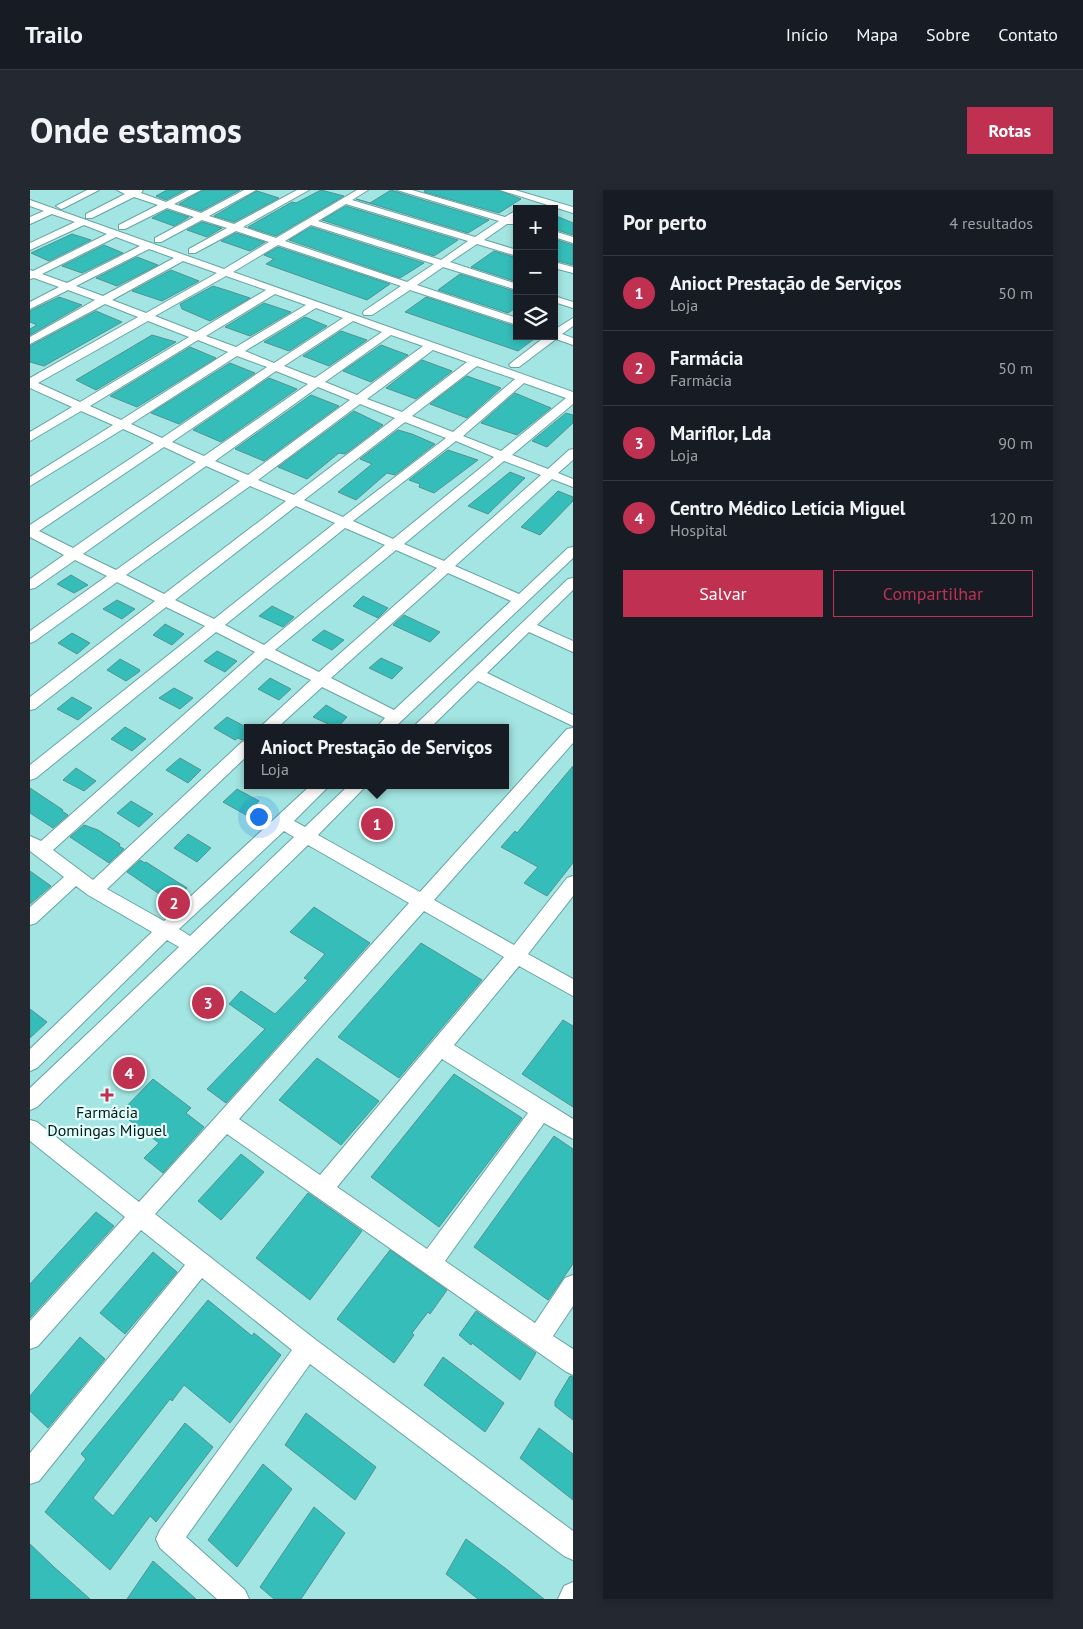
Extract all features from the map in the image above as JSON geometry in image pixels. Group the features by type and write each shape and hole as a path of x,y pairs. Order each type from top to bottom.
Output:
{"street":[{"path":"30,220 94,190"},
{"path":"122,190 138,192 167,205 407,287 513,321"},
{"path":"31,274 196,190"},
{"path":"30,306 251,190"},
{"path":"30,341 304,190"},
{"path":"30,384 230,269 360,190"},
{"path":"402,190 513,222"},
{"path":"505,190 573,210"},
{"path":"529,205 550,190"},
{"path":"30,247 138,192"},
{"path":"30,195 56,208 86,219 565,381"},
{"path":"344,201 513,252"},
{"path":"30,203 56,208"},
{"path":"368,313 513,216"},
{"path":"309,221 513,286"},
{"path":"558,235 573,240"},
{"path":"558,266 573,270"},
{"path":"191,945 94,890 36,846 264,652 504,456 573,397 274,290 230,269"},
{"path":"31,274 68,286 573,483"},
{"path":"30,437 274,290"},
{"path":"558,300 573,305"},
{"path":"30,482 124,425 234,351 314,304"},
{"path":"352,317 274,366 165,443 30,532 395,717"},
{"path":"558,333 573,321"},
{"path":"30,585 207,462 390,331"},
{"path":"558,337 573,342"},
{"path":"515,365 549,340"},
{"path":"30,638 250,480 432,345"},
{"path":"30,705 297,501 476,361"},
{"path":"30,774 344,522 454,437 523,378"},
{"path":"30,384 521,600"},
{"path":"271,724 573,453"},
{"path":"388,724 573,552"},
{"path":"424,724 573,582"},
{"path":"527,626 573,648"},
{"path":"477,674 573,721"},
{"path":"30,1338 573,733"},
{"path":"94,890 244,750"},
{"path":"30,1062 166,930 318,789"},
{"path":"30,1101 355,789"},
{"path":"282,822 573,988"},
{"path":"30,918 76,877"},
{"path":"323,1188 516,956 573,883"},
{"path":"440,1047 573,1130"},
{"path":"430,1263 542,1110"},
{"path":"225,1121 573,1363"},
{"path":"30,1129 308,1348 573,1547"},
{"path":"30,1472 201,1263"},
{"path":"538,1338 573,1286"},
{"path":"236,1599 168,1539 308,1348"}],"building":[{"path":"167,190 185,190 166,200 156,196"},
{"path":"203,190 240,190 201,211 179,204"},
{"path":"321,190 344,196 276,236 248,227 292,202 296,203"},
{"path":"391,190 489,220 468,233 356,199 370,203"},
{"path":"425,190 498,190 521,199 499,213 424,192"},
{"path":"257,191 279,198 234,222 214,216"},
{"path":"346,206 458,240 434,256 322,220"},
{"path":"167,210 189,217 174,226 152,218"},
{"path":"558,217 573,223 573,235 558,230"},
{"path":"202,222 222,228 207,237 187,230"},
{"path":"311,227 424,263 400,278 289,240"},
{"path":"236,233 265,242 250,251 221,241"},
{"path":"72,234 91,240 49,261 31,253"},
{"path":"558,240 573,245 573,265 558,261"},
{"path":"104,245 123,253 82,273 62,266"},
{"path":"278,247 390,284 367,300 266,264 274,259 264,255"},
{"path":"494,251 513,257 513,281 471,267"},
{"path":"137,257 158,265 117,286 96,278"},
{"path":"171,270 199,281 162,301 132,291"},
{"path":"460,274 513,291 513,310 508,313 438,290"},
{"path":"213,286 250,298 210,321 182,309 180,304"},
{"path":"59,297 82,305 30,335 30,329 37,325 30,322 30,311"},
{"path":"426,297 513,326 513,340 533,340 518,351 405,312"},
{"path":"264,303 291,312 250,336 225,327"},
{"path":"96,311 122,322 44,366 30,362 30,346"},
{"path":"305,317 327,326 289,351 264,342"},
{"path":"341,331 367,340 329,366 303,356"},
{"path":"152,335 176,342 96,390 76,380"},
{"path":"381,345 408,355 371,382 343,371"},
{"path":"190,347 216,358 137,407 110,396"},
{"path":"422,360 452,371 416,399 386,388"},
{"path":"230,363 255,373 179,424 151,413"},
{"path":"467,376 501,388 467,418 430,404"},
{"path":"269,378 297,389 221,442 193,430"},
{"path":"515,393 551,408 517,435 481,423"},
{"path":"311,395 339,406 264,461 235,449"},
{"path":"354,411 383,425 345,454 339,453 307,479 278,467"},
{"path":"566,413 573,415 573,423 547,447 532,441"},
{"path":"398,430 435,444 395,475 387,473 356,500 338,492 372,464 360,459"},
{"path":"448,450 478,460 434,493 419,487 420,484 409,480"},
{"path":"510,472 525,478 488,514 468,506"},
{"path":"558,491 573,497 573,501 540,535 521,527"},
{"path":"71,575 88,585 74,593 57,584"},
{"path":"363,596 388,608 378,618 353,606"},
{"path":"117,600 135,609 122,619 103,609"},
{"path":"272,606 294,617 283,627 259,616"},
{"path":"404,615 440,632 430,642 393,625"},
{"path":"165,624 184,634 172,645 153,635"},
{"path":"324,630 344,640 332,650 312,640"},
{"path":"72,633 90,643 77,654 58,643"},
{"path":"217,651 237,661 225,672 204,661"},
{"path":"381,658 403,668 392,679 369,668"},
{"path":"120,659 140,670 139,672 126,681 107,670"},
{"path":"270,678 291,689 279,700 258,689"},
{"path":"174,688 193,698 180,709 159,698"},
{"path":"72,697 92,708 78,720 57,709"},
{"path":"326,705 347,717 341,724 328,724 313,717"},
{"path":"227,717 244,726 244,739 238,738 235,740 214,728"},
{"path":"125,727 146,739 132,751 111,739"},
{"path":"180,758 201,770 188,783 166,770"},
{"path":"573,766 573,863 547,896 524,883 538,867 501,847 515,831 517,833"},
{"path":"76,768 96,781 84,791 63,780"},
{"path":"30,788 68,815 53,828 30,813"},
{"path":"237,789 259,801 246,815 223,802"},
{"path":"131,801 153,814 139,827 117,813"},
{"path":"84,825 98,830 120,844 119,846 124,849 109,863 70,837"},
{"path":"188,834 211,848 197,862 174,848"},
{"path":"140,860 187,888 171,902 127,872"},
{"path":"30,871 51,886 30,904"},
{"path":"314,907 370,943 226,1103 207,1089 265,1029 229,1004 241,991 275,1014 308,980 304,978 325,954 290,932"},
{"path":"421,943 482,980 399,1078 338,1037"},
{"path":"30,1009 47,1022 30,1038"},
{"path":"563,1020 573,1026 573,1107 522,1074"},
{"path":"317,1058 379,1101 341,1145 279,1100"},
{"path":"454,1074 522,1118 439,1227 371,1177"},
{"path":"153,1079 191,1108 186,1113 204,1127 163,1173 144,1158 159,1143 120,1113"},
{"path":"554,1136 573,1149 573,1264 548,1300 474,1247"},
{"path":"241,1154 264,1172 221,1220 198,1201"},
{"path":"308,1193 362,1231 310,1300 256,1258"},
{"path":"96,1212 114,1226 30,1318 30,1284"},
{"path":"390,1250 447,1290 430,1314 428,1312 412,1333 414,1335 394,1363 337,1319"},
{"path":"153,1252 177,1272 125,1334 100,1313"},
{"path":"208,1300 252,1336 254,1333 281,1355 230,1423 184,1385 172,1401 170,1399 93,1498 113,1516 185,1423 213,1447 156,1522 150,1516 110,1570 45,1512 86,1459 81,1454"},
{"path":"476,1311 536,1353 520,1380 459,1335"},
{"path":"80,1337 105,1359 48,1428 30,1411 30,1396"},
{"path":"443,1357 504,1403 485,1432 424,1385"},
{"path":"570,1376 573,1377 573,1420 555,1406 555,1401"},
{"path":"306,1413 376,1467 355,1500 285,1445"},
{"path":"539,1428 573,1454 573,1500 520,1458"},
{"path":"263,1464 292,1489 237,1567 208,1540"},
{"path":"314,1507 345,1533 301,1599 274,1599 260,1587"},
{"path":"466,1539 544,1599 478,1599 446,1574"},
{"path":"30,1544 54,1567 90,1599 30,1599"},
{"path":"153,1561 196,1599 127,1599"}],"place":[{"name":"Anioct Prestação de Serviços","path":"377,824"},
{"name":"Farmácia","path":"174,903"},
{"name":"Mariflor, Lda","path":"208,1003"},
{"name":"Centro Médico Letícia Miguel","path":"129,1073"},
{"name":"Farmácia Domingas Miguel","path":"107,1095"}]}
